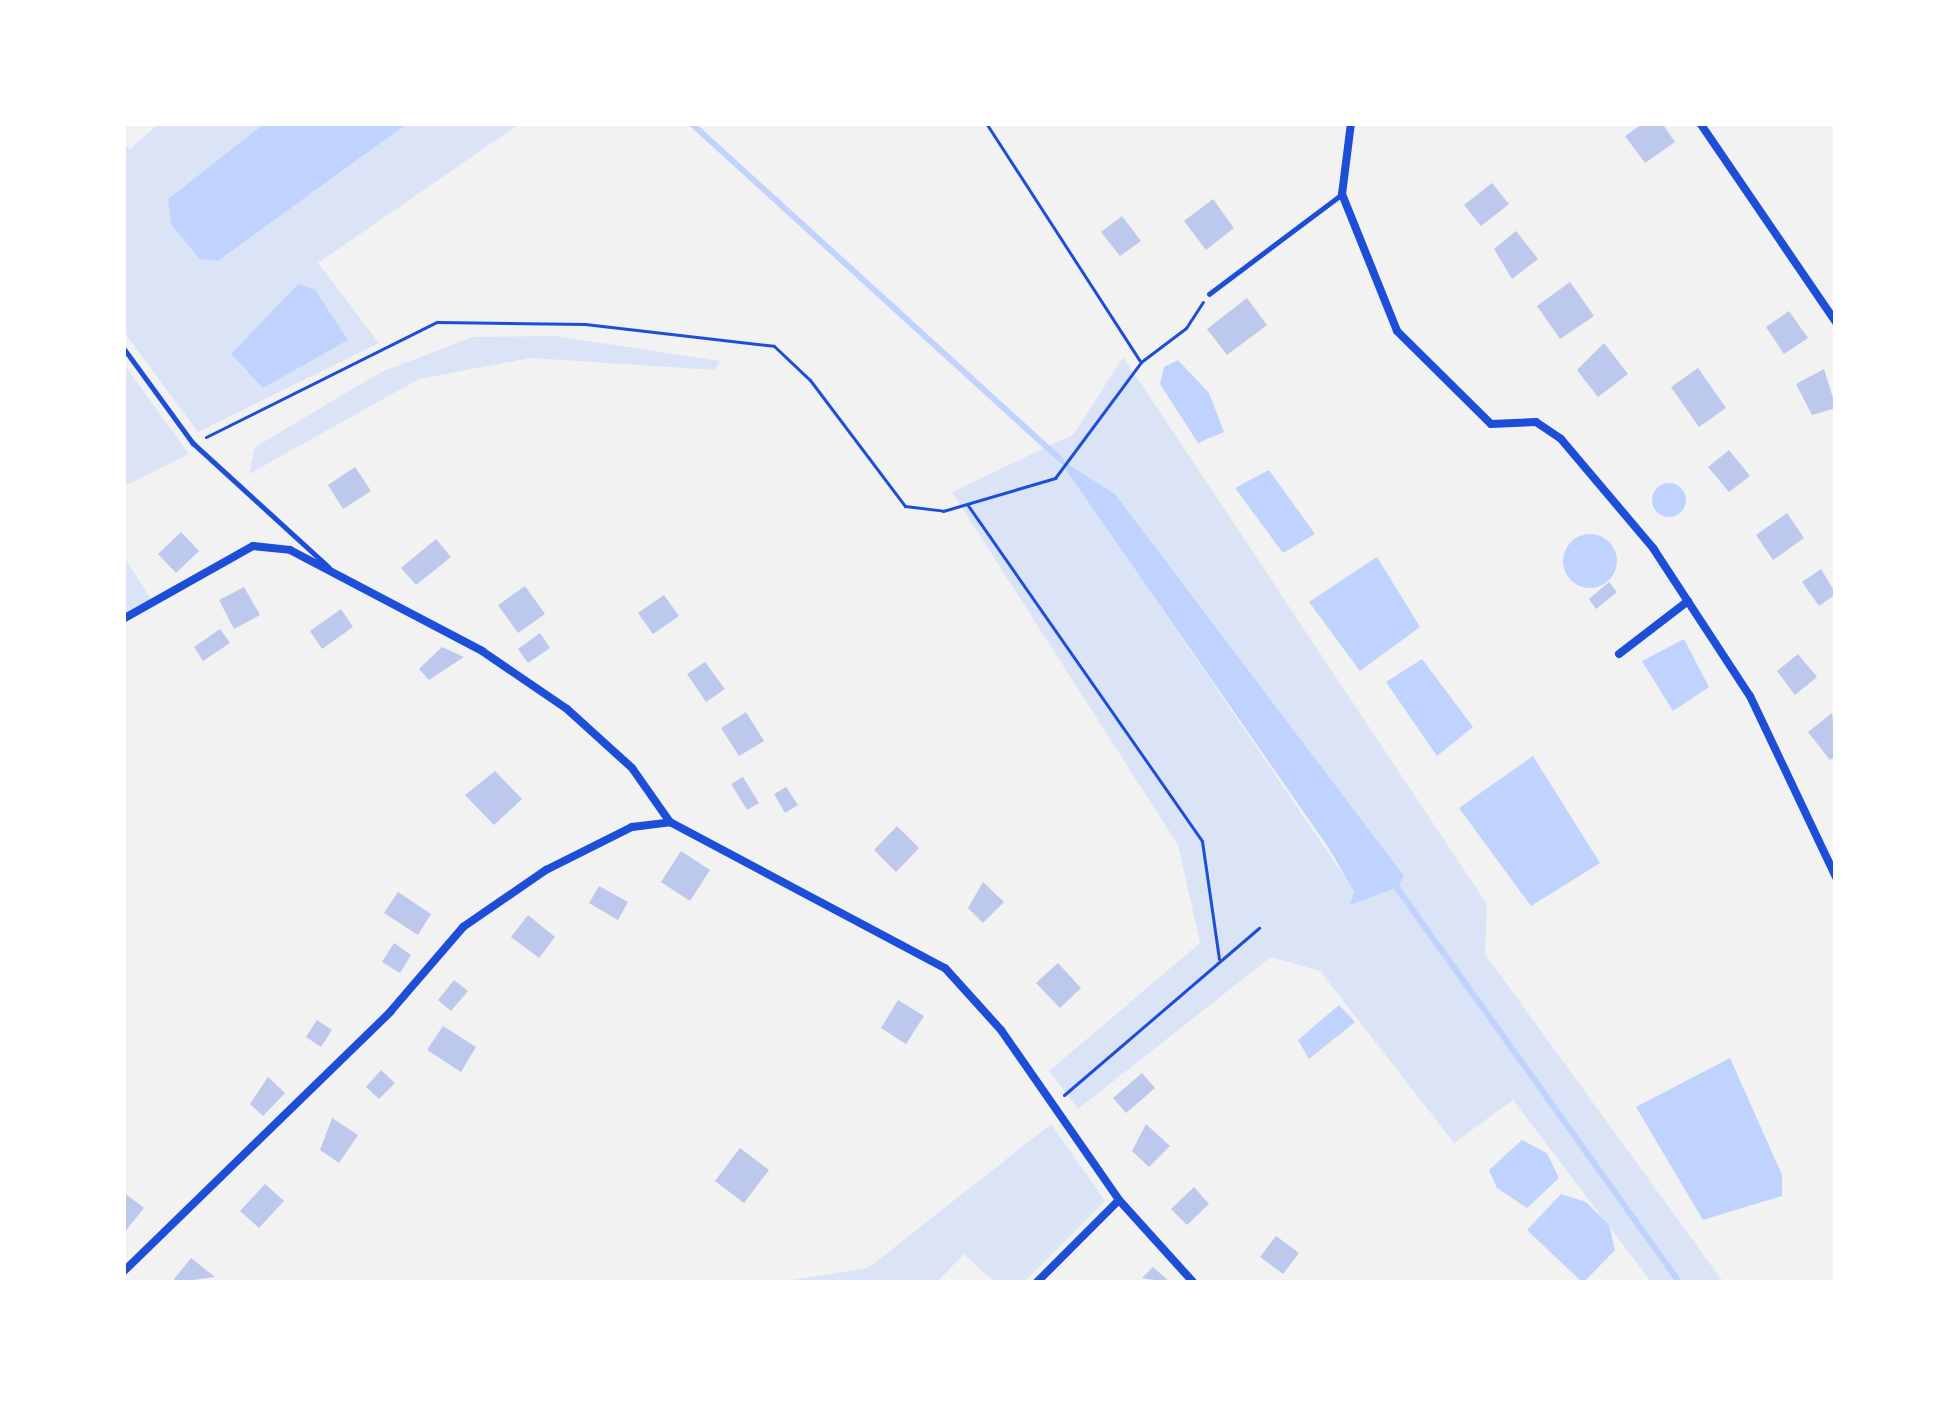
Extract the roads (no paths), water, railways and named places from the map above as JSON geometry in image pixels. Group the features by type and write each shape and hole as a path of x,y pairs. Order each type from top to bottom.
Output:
{"street":[{"path":"1351,123 1342,194 1397,331 1491,424 1536,422 1561,439 1688,601 1750,696 1836,878"},
{"path":"1700,123 1836,322"},
{"path":"123,619 253,546 290,550 482,651 567,709 632,768 670,822 801,885 945,968 1054,1104 1119,1199 1194,1283"},
{"path":"1619,653 1688,601"},
{"path":"123,1272 390,1012 463,927 546,870 632,827 670,822"},
{"path":"1036,1283 1119,1199"}],"lane":[{"path":"1209,294 1342,194"},
{"path":"123,346 193,443 334,571"}],"water":[{"path":"265,123 408,123 218,261 200,259 171,225 168,199"},
{"path":"298,284 315,290 348,340 263,388 231,354"},
{"path":"1178,360 1209,393 1224,432 1198,443 1160,384 1164,367"},
{"path":"1057,457 1115,494 1404,876 1398,887 1350,905 1354,892 1330,850"},
{"path":"1269,470 1315,534 1283,553 1235,488"},
{"path":"1669,483 1681,488 1686,500 1681,512 1669,517 1657,512 1652,500 1657,488"},
{"path":"1590,534 1609,542 1617,561 1609,580 1590,588 1571,580 1563,561 1571,542"},
{"path":"1377,557 1420,627 1360,671 1309,602"},
{"path":"1684,639 1709,687 1673,711 1642,661"},
{"path":"1422,659 1473,727 1437,756 1386,682"},
{"path":"1533,756 1600,863 1531,906 1459,808"},
{"path":"1339,1005 1355,1022 1309,1059 1298,1040"},
{"path":"1730,1058 1782,1175 1782,1196 1703,1220 1636,1107"},
{"path":"1522,1140 1547,1153 1559,1178 1527,1208 1497,1188 1489,1170"},
{"path":"1561,1194 1586,1202 1609,1225 1615,1250 1583,1283 1527,1230"}],"waterway":[{"path":"691,123 1061,460"},
{"path":"1392,881 1680,1283"}]}
